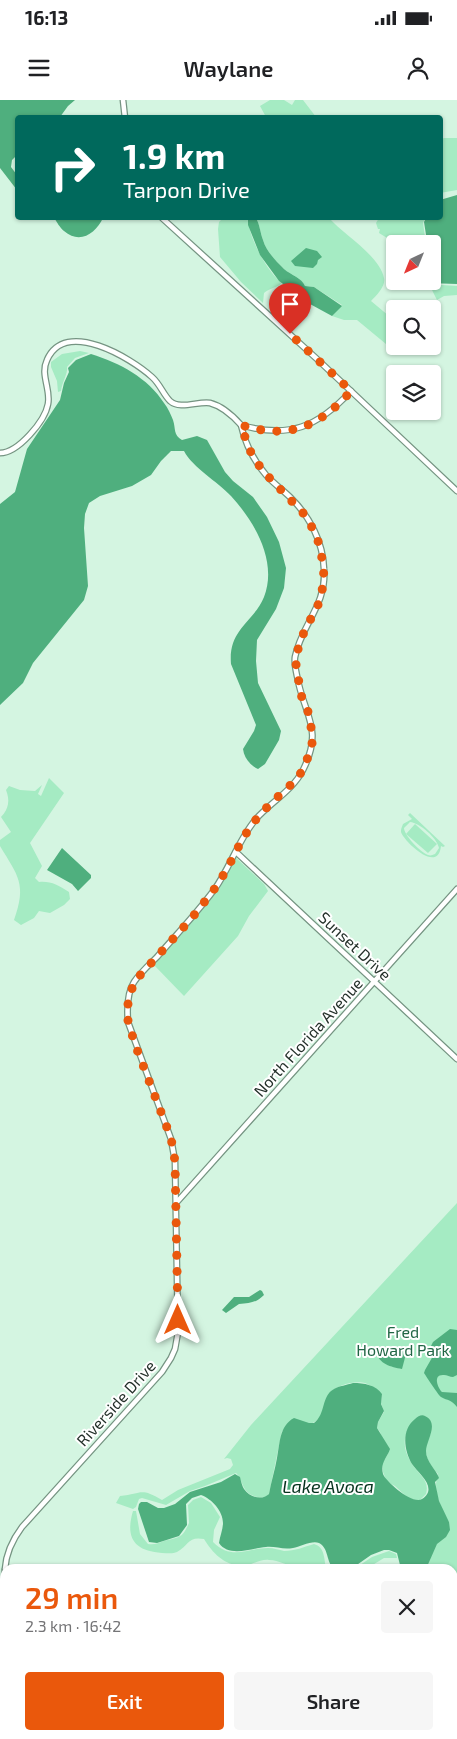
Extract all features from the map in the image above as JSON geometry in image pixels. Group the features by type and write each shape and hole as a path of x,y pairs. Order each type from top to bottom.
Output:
{"street":[{"path":"124,100 125,115"},
{"path":"164,220 457,491"},
{"path":"0,453 9,452 20,445 42,416 49,403 44,373 47,359 58,346 72,342 96,344 125,357 153,378 168,399 179,406 197,403 211,404 228,413 241,425 260,430 277,431 301,427 315,422 327,414 351,391"},
{"name":"Riverside Drive","path":"6,1564 15,1536 22,1527 162,1372 175,1349 178,1332 177,1202 174,1152 128,1022 128,1002 134,982 191,919 213,891 252,824 269,805 295,782 306,763 313,740 309,714 301,695 295,658 304,632 318,605 323,585 324,569 318,541 311,523 297,505 262,470 249,449 241,425"},
{"name":"Sunset Drive","path":"236,852 457,1060"},
{"name":"North Florida Avenue","path":"177,1202 457,890"},
{"path":"176,1188 188,1189"}],"green space":[{"path":"270,100 284,100 292,105 295,100 303,100 314,115 265,115 260,106"},
{"path":"443,138 457,138 457,190 443,192"},
{"path":"221,220 248,220 251,234 259,253 270,271 282,283 264,293 263,303 241,282 220,257 219,222"},
{"path":"257,220 331,220 369,254 381,270 384,284 371,301 386,314 386,344 357,320 344,320 332,316 342,305 314,287 305,286 281,266 266,248"},
{"path":"378,220 424,220 425,235 386,235 386,237 379,233 380,229 378,229 376,223"},
{"path":"441,285 457,286 457,295 444,296 437,300 432,290 441,290"},
{"path":"80,351 89,353 75,358 67,367 61,391 58,392 57,381 51,367 51,362 62,354"},
{"path":"49,778 64,793 30,843 42,866 35,878 39,882 58,885 69,892 70,899 50,913 39,911 34,918 21,925 14,920 20,897 19,881 0,846 0,840 11,832 1,817 6,811 8,804 6,790 9,786 20,790 35,791 42,785 38,794 41,796"},
{"path":"410,813 445,846 441,846 439,854 434,857 421,853 403,836 401,829 403,824 412,819 408,815","holes":["410,822 423,828 438,844 439,848 435,854 425,853 407,835 404,828"]},
{"path":"415,824 437,844 428,853 406,834"},
{"path":"235,857 264,884 268,891 249,916 238,936 184,996 153,964 229,870"},
{"name":"Fred Howard Park","path":"457,1203 457,1564 428,1564 437,1543 443,1539 449,1522 440,1505 437,1493 436,1480 438,1474 426,1455 426,1447 431,1432 427,1417 419,1416 415,1419 405,1437 406,1453 425,1481 427,1489 426,1494 419,1501 408,1498 395,1486 387,1482 382,1464 388,1454 377,1428 384,1412 381,1403 382,1394 361,1382 346,1384 332,1391 327,1397 323,1412 313,1423 282,1431 269,1494 265,1497 257,1497 248,1493 236,1473 190,1491 166,1505 142,1498 139,1499 136,1507 133,1509 116,1503 120,1496 141,1492 162,1500 178,1490 230,1469 233,1465 231,1459 224,1459 251,1425"},
{"path":"201,1497 211,1503 220,1517 214,1530 213,1542 220,1548 233,1552 268,1548 284,1551 296,1550 314,1544 322,1551 325,1564 286,1564 263,1560 249,1564 233,1564 216,1555 204,1539 192,1540 177,1552 172,1553 152,1552 138,1546 134,1541 130,1529 133,1511 136,1511 140,1534 148,1544 155,1544 182,1535 189,1523 188,1505 193,1500"},
{"path":"389,1551 396,1554 397,1558 384,1558 374,1564 362,1564 372,1557"}],"water":[{"path":"0,100 75,100 61,115 15,115 15,157 12,160 11,167 15,172 15,187 0,168"},
{"path":"457,195 457,284 441,283 441,235 426,235 425,220 443,220 443,199"},
{"path":"55,220 102,220 92,232 82,237 70,235 60,227"},
{"path":"248,220 257,220 266,248 284,269 304,283 305,286 314,287 342,306 332,316 310,304 279,281 260,255 248,225"},
{"path":"306,248 317,251 322,257 313,268 295,266 291,261"},
{"path":"91,354 123,367 150,386 168,409 179,438 182,440 197,436 207,440 225,472 253,497 267,517 279,542 286,568 284,588 276,609 257,640 256,661 258,683 281,731 279,740 265,764 258,769 248,761 243,749 256,725 231,664 231,652 237,634 260,606 264,597 268,583 266,556 255,529 240,506 225,490 199,469 184,451 171,451 151,475 132,486 100,496 89,503 85,514 84,528 88,586 84,600 33,663 23,683 0,705 0,504 15,492 27,449 60,400 69,372 68,368 76,360"},
{"path":"62,848 91,875 91,878 78,891 72,884 47,870"},
{"path":"260,1290 264,1295 258,1300 239,1304 226,1313 222,1310 234,1297 249,1297"},
{"path":"450,1329 457,1330 457,1375 453,1377 440,1375 437,1382 442,1392 457,1393 457,1407 451,1401 440,1396 424,1373 433,1356 431,1346 433,1342"},
{"path":"381,1347 395,1351 402,1347 405,1348 406,1354 402,1369 390,1366 380,1359 376,1352"},
{"name":"Lake Avoca","path":"361,1383 376,1388 382,1394 381,1404 384,1411 377,1428 390,1449 383,1464 383,1474 400,1492 418,1500 427,1495 428,1485 412,1464 407,1453 405,1440 408,1429 416,1418 423,1415 429,1419 432,1428 426,1455 439,1478 435,1482 439,1501 449,1522 450,1530 446,1537 437,1544 428,1564 400,1564 397,1553 384,1550 371,1555 358,1564 330,1564 324,1548 316,1542 289,1548 269,1547 241,1551 229,1550 223,1548 219,1543 223,1519 219,1510 213,1502 201,1495 192,1498 186,1504 187,1525 179,1536 157,1543 149,1542 138,1509 141,1502 147,1502 158,1508 164,1508 175,1504 190,1492 221,1482 235,1474 240,1477 243,1488 249,1494 259,1498 269,1494 281,1436 285,1426 294,1418 314,1423 320,1415 327,1396 338,1387"}],"route":[{"path":"178,1320 177,1202 174,1152 171,1138 136,1047 128,1022 127,1010 134,982 191,919 213,891 252,824 301,774 313,740 309,714 301,695 295,658 304,632 318,605 322,592 324,569 320,548 311,523 290,497 262,470 249,449 241,425 260,430 277,431 301,427 315,422 327,414 351,391 290,334"}]}
